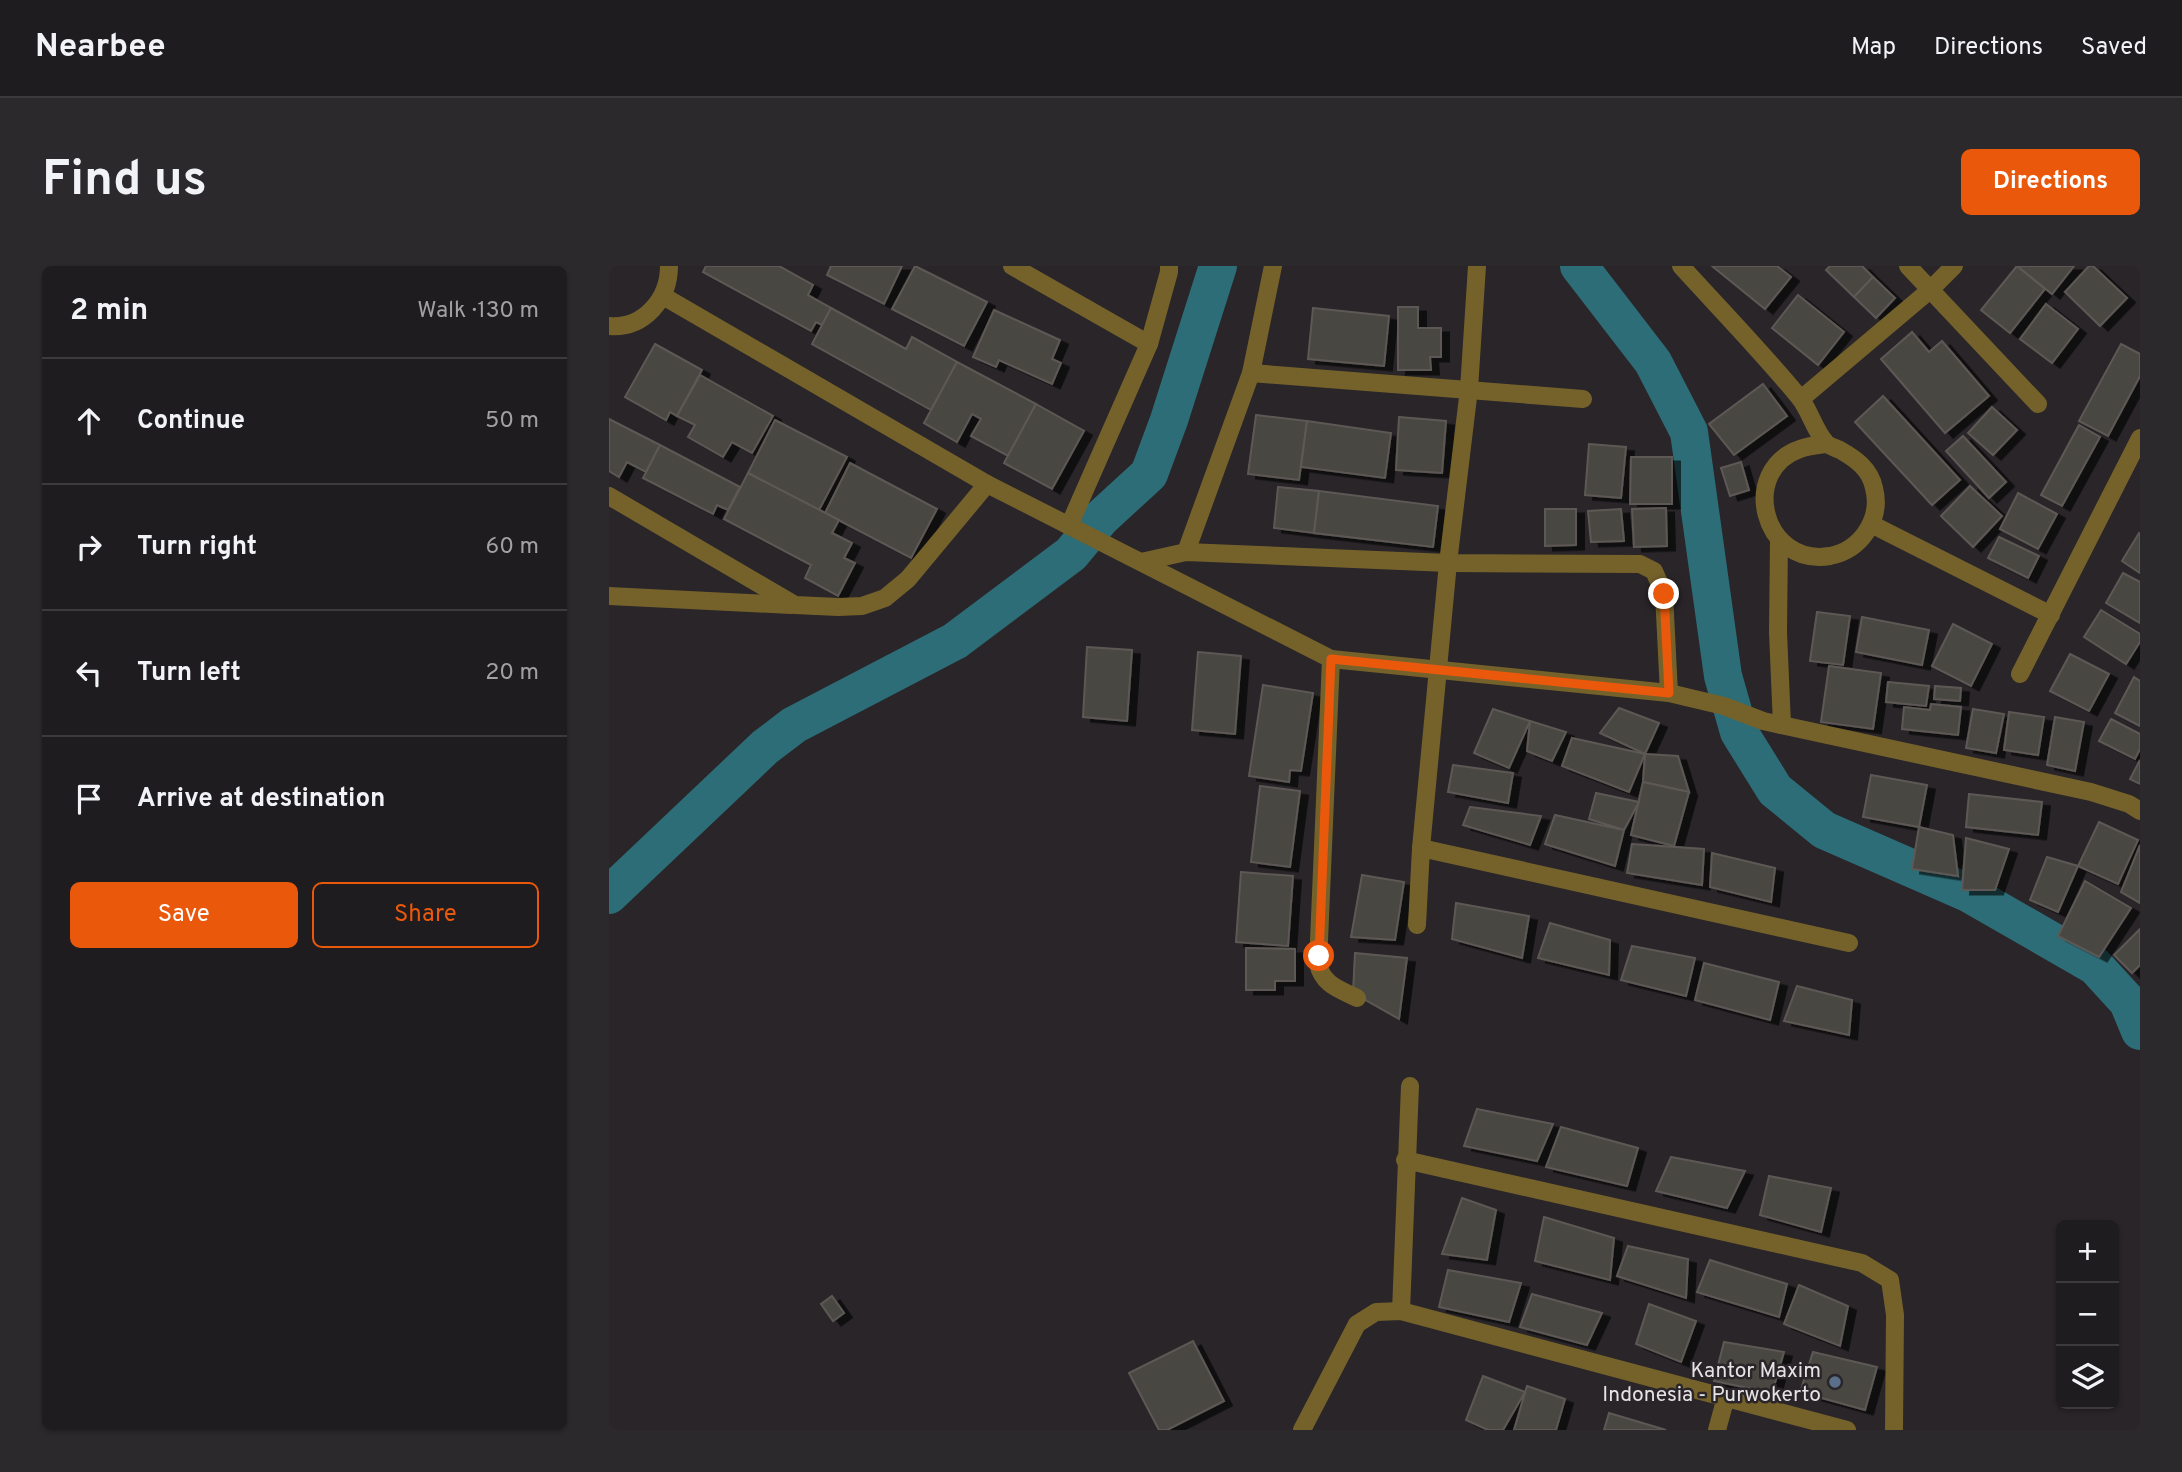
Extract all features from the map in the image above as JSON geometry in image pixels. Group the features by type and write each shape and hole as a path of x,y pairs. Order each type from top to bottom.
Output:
{"street":[{"path":"609,327 636,322 652,312 663,296 669,278 669,266"},
{"path":"1012,266 1149,344"},
{"path":"1076,530 1149,344 1170,272 1169,266"},
{"path":"1186,552 1251,373 1273,266"},
{"path":"1417,925 1421,848 1448,563 1469,389 1478,266"},
{"path":"1681,266 1801,399 1826,444 1854,458 1866,470 1874,488 1876,506 1871,524 1863,538 1847,550 1831,556 1811,556 1794,550 1780,540 1767,522 1764,499 1768,479 1781,461 1799,449 1826,444"},
{"path":"1908,266 2038,404"},
{"path":"1801,399 1930,290 1954,266"},
{"path":"663,296 987,484 1331,659 1669,693 1724,706 1763,721 2091,792 2129,804 2140,811"},
{"path":"1251,373 1583,399"},
{"path":"2020,674 2140,438"},
{"path":"609,596 862,606 885,598 908,579 987,484"},
{"path":"609,496 795,605"},
{"path":"1871,524 2051,615"},
{"path":"1780,540 1778,632 1782,724"},
{"path":"1141,562 1186,552 1448,563 1640,564 1654,571 1664,594 1669,693"},
{"path":"1331,659 1318,964 1322,977 1328,983 1357,998"},
{"path":"1421,848 1849,943"},
{"path":"1401,1311 1410,1086"},
{"path":"1405,1160 1862,1263 1890,1280 1895,1315 1894,1430"},
{"path":"1302,1430 1357,1324 1376,1312 1401,1311 1847,1430"},
{"path":"1717,1430 1725,1397"}],"building":[{"path":"706,266 779,266 813,285 808,295 831,308 822,325 816,322 811,331 703,272"},
{"path":"831,266 902,266 884,304 827,275"},
{"path":"915,266 987,302 964,346 892,309"},
{"path":"1712,266 1777,266 1791,277 1765,309"},
{"path":"1830,266 1862,266 1873,277 1854,297 1826,270"},
{"path":"2017,266 2074,266 2052,294"},
{"path":"2017,266 2045,289 2010,333 1981,310"},
{"path":"2089,266 2093,266 2127,298 2100,326 2065,292"},
{"path":"1873,277 1895,298 1876,318 1854,297"},
{"path":"1798,295 1844,332 1818,365 1772,328"},
{"path":"2046,304 2078,329 2052,363 2020,339"},
{"path":"1398,307 1418,307 1418,328 1441,328 1441,357 1430,357 1431,370 1398,370"},
{"path":"831,308 906,349 912,337 957,362 931,410 812,344"},
{"path":"1313,308 1389,316 1384,366 1308,359"},
{"path":"994,310 1060,340 1052,359 1061,363 1052,384 999,360 996,367 973,357"},
{"path":"1912,332 1929,352 1942,341 1989,396 1945,433 1881,359"},
{"path":"655,344 702,370 677,416 670,412 666,420 625,397"},
{"path":"2121,344 2140,354 2140,376 2108,436 2079,421"},
{"path":"957,362 1036,404 1008,456 971,436 981,419 972,414 957,442 924,423"},
{"path":"700,375 773,416 752,453 732,442 723,457 688,437 695,425 677,416"},
{"path":"1763,384 1787,416 1734,455 1709,424"},
{"path":"1883,396 1960,480 1932,505 1855,422"},
{"path":"1036,404 1084,431 1052,489 1004,463"},
{"path":"1992,407 2017,430 1993,455 1968,433"},
{"path":"1256,415 1307,421 1299,480 1248,474"},
{"path":"1399,417 1446,421 1442,473 1396,470"},
{"path":"609,419 660,445 646,472 627,462 619,477 609,471"},
{"path":"775,420 847,457 819,510 748,473"},
{"path":"1307,421 1391,433 1385,478 1301,467"},
{"path":"2079,425 2100,437 2062,506 2041,495"},
{"path":"1963,436 2006,482 1989,498 1946,451"},
{"path":"1589,444 1626,447 1621,498 1585,495"},
{"path":"660,445 740,487 728,510 717,505 713,514 643,478"},
{"path":"1631,457 1672,457 1672,504 1630,504"},
{"path":"1741,462 1749,490 1730,496 1721,468"},
{"path":"850,463 937,509 911,558 825,513"},
{"path":"748,473 839,520 832,533 852,543 844,558 855,563 838,596 805,578 811,565 724,519"},
{"path":"1970,486 2002,516 1973,547 1941,516"},
{"path":"1278,487 1319,491 1314,533 1274,528"},
{"path":"1319,491 1438,506 1433,547 1314,533"},
{"path":"2018,493 2057,514 2038,549 2000,529"},
{"path":"1666,508 1667,546 1634,547 1632,509"},
{"path":"1545,509 1576,509 1576,545 1545,546"},
{"path":"1621,509 1624,541 1591,542 1588,511"},
{"path":"2140,534 2140,573 2122,561"},
{"path":"1999,537 2039,556 2028,578 1988,558"},
{"path":"2123,573 2140,582 2140,623 2106,603"},
{"path":"2101,610 2140,634 2140,642 2126,664 2084,637"},
{"path":"1817,612 1850,616 1843,665 1810,661"},
{"path":"1862,617 1929,630 1922,665 1856,652"},
{"path":"1953,624 1992,644 1971,686 1932,666"},
{"path":"1087,647 1132,650 1127,721 1083,717"},
{"path":"1198,652 1241,656 1235,734 1192,730"},
{"path":"2070,654 2109,674 2089,711 2050,691"},
{"path":"1829,666 1881,673 1873,729 1821,722"},
{"path":"2134,677 2140,681 2140,726 2115,713"},
{"path":"1888,682 1929,686 1926,706 1886,702"},
{"path":"1263,685 1313,693 1301,771 1290,770 1289,782 1249,776"},
{"path":"1935,686 1961,688 1960,701 1934,699"},
{"path":"1931,704 1961,707 1958,735 1902,729 1904,707 1930,710"},
{"path":"1619,708 1659,723 1645,754 1600,733"},
{"path":"1493,709 1530,721 1509,768 1474,753"},
{"path":"1973,709 2004,714 1996,753 1966,748"},
{"path":"2009,712 2044,717 2038,755 2004,750"},
{"path":"2055,717 2084,722 2075,771 2047,765"},
{"path":"2111,719 2140,734 2140,749 2135,759 2099,741"},
{"path":"1530,721 1566,732 1552,761 1527,751"},
{"path":"1572,738 1645,754 1629,792 1562,766"},
{"path":"1645,754 1678,756 1689,792 1643,782"},
{"path":"2140,760 2140,784 2130,779"},
{"path":"1453,765 1513,773 1508,803 1448,792"},
{"path":"1871,775 1927,785 1919,827 1863,817"},
{"path":"1643,782 1689,792 1674,846 1631,835"},
{"path":"1260,786 1300,791 1290,867 1251,862"},
{"path":"1596,793 1639,802 1624,830 1589,819"},
{"path":"1969,794 2042,802 2038,835 1966,827"},
{"path":"1470,807 1541,816 1530,845 1463,825"},
{"path":"1555,815 1624,830 1615,866 1545,844"},
{"path":"2099,822 2138,840 2118,884 2078,866"},
{"path":"1919,827 1953,835 1958,876 1912,869"},
{"path":"1966,838 2009,849 1995,890 1962,890"},
{"path":"1632,844 1704,849 1702,885 1627,873"},
{"path":"2140,845 2140,903 2121,892"},
{"path":"1712,853 1775,868 1771,902 1710,887"},
{"path":"2047,857 2078,866 2058,912 2030,900"},
{"path":"1241,872 1293,876 1288,946 1236,942"},
{"path":"1362,875 1404,882 1395,940 1351,937"},
{"path":"2085,881 2131,908 2099,957 2058,936"},
{"path":"1456,903 1529,916 1522,958 1452,939"},
{"path":"1550,923 1610,940 1609,975 1538,958"},
{"path":"2140,929 2140,965 2132,973 2114,955"},
{"path":"1632,946 1695,958 1686,996 1621,980"},
{"path":"1246,948 1295,949 1295,981 1275,981 1275,990 1246,990"},
{"path":"1355,953 1407,958 1399,1019 1353,993"},
{"path":"1704,963 1779,982 1770,1020 1695,1000"},
{"path":"1797,986 1852,1000 1849,1035 1784,1021"},
{"path":"1477,1109 1553,1124 1537,1161 1464,1146"},
{"path":"1561,1127 1638,1148 1627,1186 1546,1167"},
{"path":"1671,1157 1745,1171 1727,1208 1656,1191"},
{"path":"1769,1176 1831,1188 1821,1232 1760,1215"},
{"path":"1462,1198 1496,1210 1487,1260 1442,1254"},
{"path":"1544,1217 1614,1238 1610,1280 1535,1261"},
{"path":"1628,1246 1688,1259 1686,1298 1617,1276"},
{"path":"1710,1260 1787,1284 1779,1317 1697,1292"},
{"path":"1448,1270 1521,1283 1509,1322 1439,1307"},
{"path":"1799,1285 1848,1306 1840,1346 1784,1324"},
{"path":"1532,1294 1602,1313 1587,1345 1520,1327"},
{"path":"832,1296 844,1313 833,1321 821,1304"},
{"path":"1649,1304 1696,1321 1681,1362 1636,1344"},
{"path":"1193,1341 1224,1401 1167,1430 1159,1430 1129,1373"},
{"path":"1724,1342 1784,1352 1772,1393 1714,1381"},
{"path":"1813,1352 1877,1367 1865,1410 1800,1392"},
{"path":"1483,1376 1525,1392 1503,1430 1488,1430 1466,1420"},
{"path":"1527,1386 1565,1399 1556,1430 1514,1430"},
{"path":"1609,1413 1666,1430 1604,1430"}],"waterway":[{"path":"609,895 765,747 794,725 955,641 1071,554 1101,518 1149,474 1218,266"},
{"path":"1579,266 1653,362 1689,432 1723,676 1739,732 1775,790 1824,830 1968,893 2095,966 2128,1002 2140,1031"}],"place":[{"name":"Kantor Maxim Indonesia - Purwokerto","path":"1835,1382"}],"route":[{"path":"1319,956 1331,659 1669,693 1664,594"}]}
